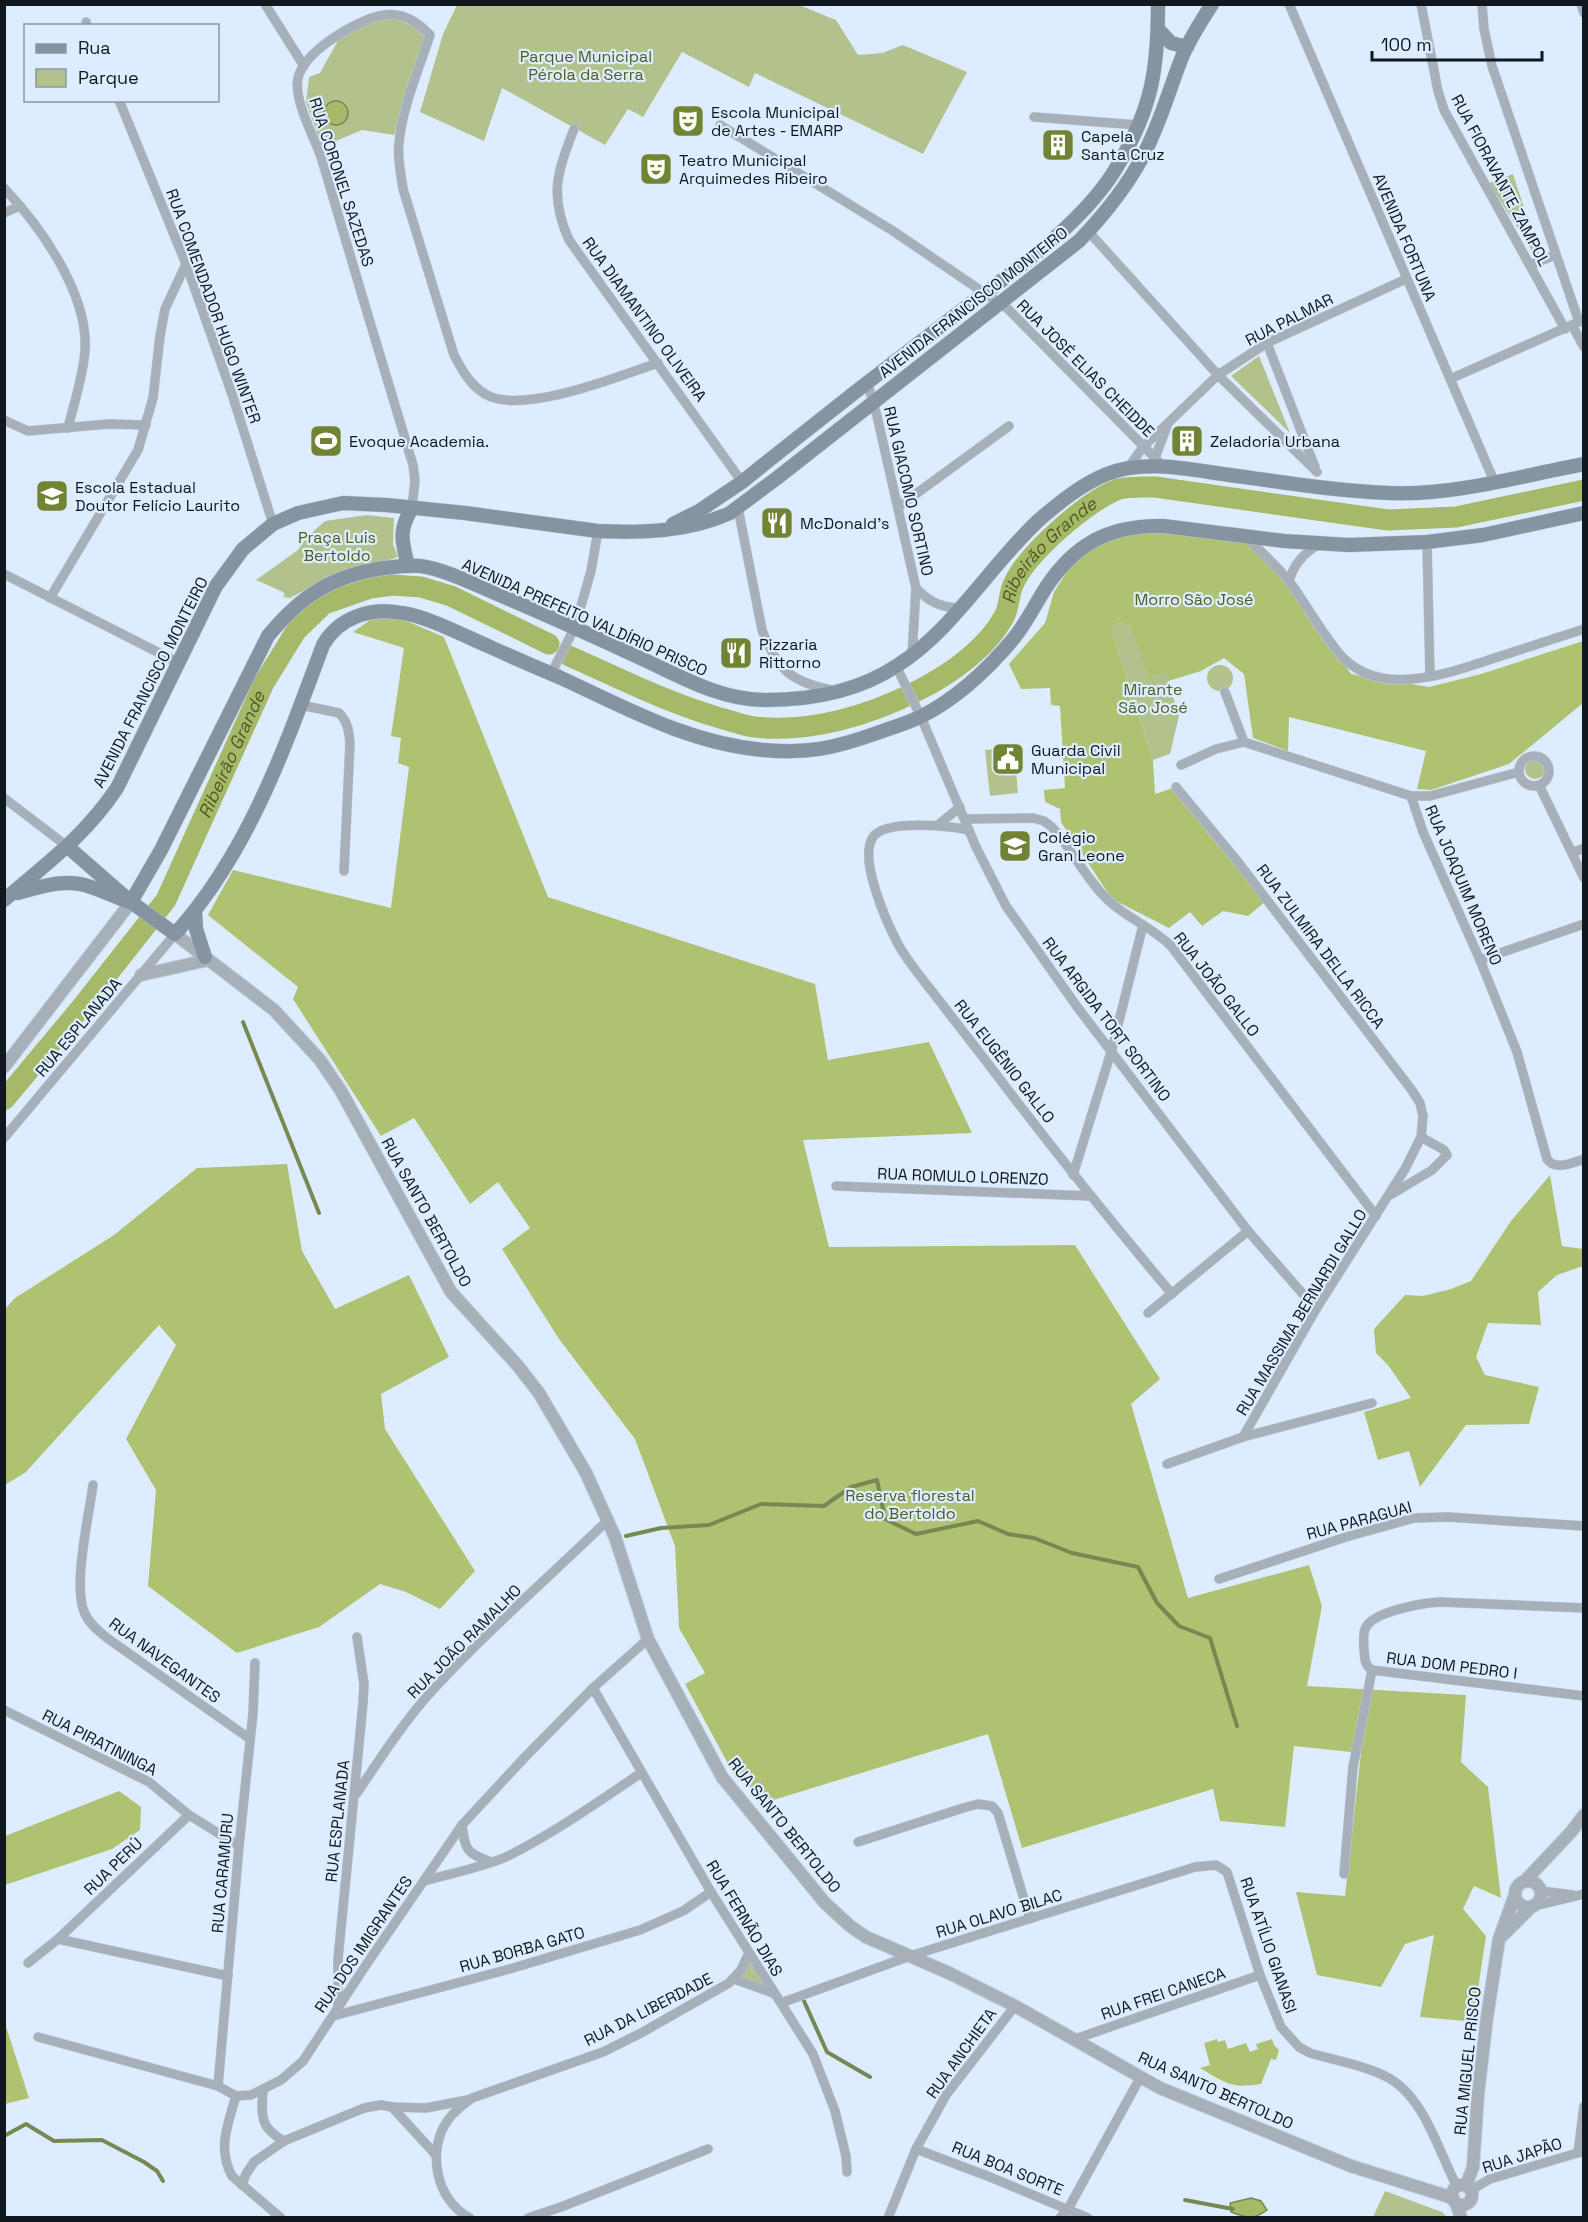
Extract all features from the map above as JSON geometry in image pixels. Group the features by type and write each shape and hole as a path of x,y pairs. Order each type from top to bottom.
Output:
{"main road":[{"name":"AVENIDA FRANCISCO MONTEIRO","path":"661,530 699,511 742,482 1064,229 1090,202 1118,165 1138,125 1154,78 1158,4"},
{"name":"AVENIDA FRANCISCO MONTEIRO","path":"8,898 68,848 102,812 117,788 220,579 243,549 273,524 298,513 343,503 412,508 624,533 661,530 709,521 738,508 1079,241 1114,201 1144,154 1187,47 1212,4"},
{"path":"1158,29 1171,43 1187,47"},
{"name":"AVENIDA PREFEITO VALDÍRIO PRISCO","path":"137,906 161,850 268,636 295,606 338,579 367,571 422,566 575,627 701,686 732,697 762,700 804,699 900,673 912,655 937,632 1003,557 1052,508 1106,474 1159,462 1323,488 1387,493 1439,491 1584,464"},
{"path":"408,566 402,528 412,508"},
{"path":"175,934 195,912 240,844 267,787 329,634 352,618 375,611 404,613 449,629 671,729 728,746 797,753 828,749 921,717 962,690 1014,637 1064,563 1080,549 1098,538 1121,529 1143,526 1349,545 1427,542 1483,535 1584,513"},
{"path":"68,848 137,906"},
{"path":"8,898 40,886 75,883 90,886 137,906"},
{"name":"RUA SANTO BERTOLDO","path":"137,906 175,934"},
{"path":"195,912 199,940 206,958"}],"street":[{"path":"265,4 304,66 330,40 374,17 396,14 406,16 418,23 430,35 401,125 399,166 403,189 454,355 476,388 498,399 517,401 558,394 658,363"},
{"name":"AVENIDA FORTUNA","path":"1289,4 1494,481"},
{"name":"RUA FIORAVANTE ZAMPOL","path":"1421,4 1438,91 1444,110 1530,265 1575,324"},
{"path":"1482,4 1484,29 1492,66 1584,347"},
{"path":"1581,4 1584,13"},
{"name":"RUA CORONEL SAZEDAS","path":"304,66 298,76 298,92 320,156 413,465 415,480 412,508"},
{"name":"RUA COMENDADOR HUGO WINTER","path":"119,102 186,264 232,394 273,524"},
{"path":"1034,117 1138,125"},
{"name":"RUA JOSÉ ELIAS CHEIDDE","path":"720,125 829,190 1000,303 1044,344 1159,462"},
{"name":"RUA DIAMANTINO OLIVEIRA","path":"574,129 558,176 556,198 561,221 582,260 742,482"},
{"path":"4,188 58,258 71,285 84,330 85,350 68,428"},
{"path":"4,213 20,207"},
{"path":"1088,231 1218,375 1317,472 1267,343"},
{"path":"1530,265 1555,255"},
{"path":"50,598 138,450 153,398 165,309 186,264"},
{"name":"RUA PALMAR","path":"1128,468 1143,447 1218,375 1267,343 1406,279"},
{"path":"1450,379 1575,324"},
{"name":"RUA GIACOMO SORTINO","path":"867,382 916,588 912,655"},
{"path":"4,420 28,431 108,424 146,424"},
{"name":"RUA PALMAR","path":"1159,462 1168,424"},
{"path":"898,507 1009,426"},
{"path":"738,508 762,630 767,642 783,668 793,678 812,686 840,691"},
{"path":"551,674 575,627 591,571 598,531"},
{"path":"1242,535 1263,552 1289,582 1340,654 1353,667 1369,675 1386,679 1413,679 1453,672 1584,629"},
{"path":"1427,542 1430,676"},
{"path":"1289,582 1295,565 1303,555 1319,544"},
{"path":"4,588 8,576 179,663"},
{"path":"916,588 927,600 937,605 959,608"},
{"name":"RUA ARGIDA TORT SORTINO","path":"900,673 969,830 1006,906 1072,999 1248,1231 1316,1309"},
{"path":"1181,765 1216,749 1244,742 1225,692"},
{"path":"301,705 339,713 347,724 350,743 344,871"},
{"name":"RUA JOAQUIM MORENO","path":"1244,742 1411,796 1422,832 1480,960 1525,1074 1547,1159 1552,1164 1568,1164 1584,1159"},
{"path":"1529,756 1543,758 1549,765 1549,775 1539,785 1526,784 1519,772 1521,762 1529,756"},
{"path":"1411,796 1430,796 1519,772"},
{"path":"1539,785 1584,878"},
{"name":"RUA ZULMIRA DELLA RICCA","path":"1176,787 1238,862 1411,1089 1420,1103 1423,1116 1422,1134"},
{"path":"4,798 68,848"},
{"path":"938,825 960,807"},
{"name":"RUA JOÃO GALLO","path":"965,819 1044,821 1060,837 1109,900 1155,931 1171,946 1376,1216"},
{"path":"938,825 969,830"},
{"name":"RUA EUGÊNIO GALLO","path":"938,825 886,828 872,838 870,855 873,886 885,918 900,947 1073,1175 1173,1294"},
{"path":"1572,853 1584,848"},
{"name":"AVENIDA PREFEITO VALDÍRIO PRISCO","path":"6,1062 103,941 137,906"},
{"path":"1480,960 1584,924"},
{"path":"1073,1175 1112,1050 1143,925"},
{"name":"RUA SANTO BERTOLDO","path":"175,934 274,1010 320,1060 341,1091 451,1292 518,1366 539,1393 586,1473 615,1537 648,1639 722,1776 825,1903 866,1937 1015,2006 1160,2088 1351,2166 1426,2188 1461,2194"},
{"name":"RUA ESPLANADA","path":"4,1138 175,934"},
{"path":"141,975 206,958"},
{"path":"1390,1195 1432,1170 1447,1155 1444,1150 1422,1134"},
{"name":"RUA MASSIMA BERNARDI GALLO","path":"1167,1464 1244,1437 1316,1309 1390,1195 1422,1134"},
{"name":"RUA ROMULO LORENZO","path":"836,1186 1090,1196"},
{"path":"1149,1313 1248,1231"},
{"path":"1244,1437 1372,1403"},
{"name":"RUA NAVEGANTES","path":"93,1485 81,1566 81,1599 85,1614 93,1626 107,1638 250,1740"},
{"name":"RUA PARAGUAI","path":"1220,1579 1346,1537 1414,1518 1448,1517 1584,1526"},
{"name":"RUA JOÃO RAMALHO","path":"356,1795 386,1749 429,1695 472,1649 608,1520"},
{"name":"RUA DOM PEDRO I","path":"1584,1608 1424,1603 1374,1618 1366,1626 1363,1637 1366,1666 1372,1670 1584,1696"},
{"name":"RUA ESPLANADA","path":"335,2013 364,1684 357,1637"},
{"name":"RUA DOS IMIGRANTES","path":"236,2096 251,2095 263,2090 281,2080 303,2061 462,1825 593,1688 648,1639"},
{"name":"RUA CARAMURU","path":"218,2086 255,1663"},
{"path":"1344,1874 1353,1767 1372,1670"},
{"name":"RUA FERNÃO DIAS","path":"593,1688 711,1892 813,2054 826,2084 846,2156 847,2172"},
{"name":"RUA PIRATININGA","path":"4,1710 149,1782 189,1815 239,1846"},
{"path":"424,1881 507,1856 551,1832 641,1773"},
{"path":"858,1842 963,1808 978,1804 992,1806 998,1813 1030,1919"},
{"name":"RUA PERÚ","path":"28,1963 58,1939 189,1815"},
{"name":"RUA MIGUEL PRISCO","path":"1468,2217 1461,2194 1473,2167 1485,2028 1499,1939 1517,1887 1552,1853 1584,1815"},
{"path":"462,1825 466,1848 474,1856 491,1862"},
{"name":"RUA MIGUEL PRISCO","path":"1499,1939 1540,1900 1540,1888 1552,1853"},
{"name":"RUA OLAVO BILAC","path":"781,2003 910,1956 1195,1867 1216,1865 1227,1872"},
{"name":"RUA ATÍLIO GIANASI","path":"1227,1872 1260,1975 1281,2027 1299,2047 1310,2053 1384,2075 1400,2085 1421,2112 1461,2194"},
{"path":"1524,1882 1532,1881 1540,1888 1581,1894"},
{"name":"RUA BORBA GATO","path":"335,2013 513,1968 640,1930 663,1922 711,1892"},
{"path":"1515,1895 1521,1906 1532,1907 1581,1894"},
{"path":"58,1939 228,1976"},
{"name":"RUA DA LIBERDADE","path":"242,2185 254,2162 284,2141 364,2108 381,2105 426,2108 472,2098 603,2052 678,2013 734,1979 749,1953"},
{"name":"RUA FREI CANECA","path":"1075,2039 1260,1975"},
{"name":"RUA DA LIBERDADE","path":"734,1979 773,1993"},
{"name":"RUA ANCHIETA","path":"888,2217 916,2149 946,2095 1015,2006"},
{"path":"38,2037 218,2086 236,2096 227,2127 224,2156 232,2176 281,2217"},
{"path":"1060,2217 1068,2208 1140,2078"},
{"path":"263,2090 261,2114 266,2127 272,2135 284,2141"},
{"name":"RUA DA LIBERDADE","path":"470,2217 451,2204 444,2192 436,2155 439,2138 446,2122 455,2111 472,2098"},
{"path":"1581,2152 1584,2106"},
{"path":"392,2107 436,2155"},
{"path":"528,2217 561,2207 708,2149"},
{"name":"RUA BOA SORTE","path":"916,2149 1088,2217"},
{"name":"RUA JAPÃO","path":"1461,2194 1490,2179 1581,2152"},
{"path":"1461,2194 1461,2217"},
{"path":"561,2207 565,2217"}],"green space":[{"name":"Parque Municipal Pérola da Serra","path":"457,5 799,5 836,20 858,55 882,53 903,45 967,72 923,154 755,73 749,87 682,52 643,117 628,109 605,145 502,88 484,141 420,112 443,34"},
{"path":"378,17 413,21 425,36 394,135 362,130 322,147 306,102 309,77 320,73 341,35"},
{"path":"1513,174 1540,256 1536,257 1489,183"},
{"path":"1259,356 1290,433 1231,376"},
{"name":"Praça Luis Bertoldo","path":"367,515 394,518 393,544 398,557 318,583 290,598 283,597 285,594 281,591 256,580 298,550 307,537 325,521"},
{"name":"Morro São José","path":"1124,530 1234,536 1252,546 1270,561 1351,674 1429,687 1481,674 1583,641 1583,703 1509,764 1431,790 1417,789 1426,751 1289,717 1288,751 1253,738 1244,674 1224,658 1201,671 1168,681 1165,672 1148,677 1131,625 1123,622 1116,624 1112,631 1153,760 1155,794 1173,788 1265,902 1248,916 1223,911 1202,926 1190,912 1169,928 1112,899 1061,822 1060,809 1045,802 1044,790 1065,788 1060,706 1051,705 1050,688 1021,689 1009,664 1045,623 1054,592 1069,568 1080,556"},
{"name":"Reserva florestal do Bertoldo","path":"395,616 444,637 548,897 815,984 828,1060 929,1042 972,1133 803,1140 829,1247 1075,1245 1160,1379 1131,1404 1188,1598 1309,1565 1322,1606 1307,1686 1466,1695 1461,1762 1488,1787 1501,1898 1474,1886 1463,1909 1486,1936 1476,2002 1465,2021 1420,2017 1434,1935 1405,1944 1381,1987 1317,1975 1296,1892 1345,1896 1361,1753 1294,1746 1285,1827 1220,1821 1213,1789 1022,1848 988,1734 767,1802 733,1773 685,1684 705,1673 679,1628 675,1546 635,1439 559,1339 502,1249 530,1228 498,1182 470,1204 414,1118 381,1136 293,999 298,987 208,915 233,870 391,908 409,767 398,763 401,738 391,736 404,648 353,632 370,620"},
{"name":"Mirante São José","path":"1128,622 1133,629 1148,676 1165,671 1179,716 1170,754 1153,760 1112,631 1116,624"},
{"path":"1220,665 1229,669 1233,678 1229,687 1220,691 1211,687 1207,678 1211,669"},
{"path":"1014,747 1018,793 990,796 985,750"},
{"path":"1535,759 1542,762 1545,769 1542,776 1535,779 1528,776 1525,769 1528,762"},
{"path":"287,1164 302,1251 335,1309 409,1275 449,1357 381,1394 385,1429 475,1571 440,1609 406,1592 380,1584 319,1627 237,1653 148,1586 156,1490 126,1439 176,1345 159,1325 26,1472 5,1485 5,1309 15,1298 114,1235 197,1168"},
{"path":"1550,1175 1562,1246 1583,1249 1583,1266 1557,1275 1538,1292 1541,1325 1488,1323 1476,1357 1485,1375 1539,1387 1529,1424 1466,1425 1420,1487 1409,1451 1378,1460 1364,1412 1411,1398 1388,1365 1376,1353 1374,1329 1405,1295 1423,1296 1471,1281 1511,1221"},
{"path":"119,1791 141,1807 140,1830 112,1849 5,1885 5,1836"},
{"path":"745,1962 751,1963 769,1991 741,1977"},
{"path":"4,2020 29,2098 5,2104 4,2104"},
{"path":"1217,2039 1218,2042 1225,2040 1228,2049 1246,2043 1250,2052 1258,2049 1256,2044 1272,2039 1279,2050 1276,2060 1271,2059 1261,2084 1235,2085 1200,2068 1210,2065 1204,2043"},
{"path":"1385,2191 1442,2212 1447,2217 1373,2217"}],"shaded area":[{"path":"336,101 345,104 348,113 345,122 336,125 327,122 324,113 327,104"},
{"path":"1251,2198 1261,2201 1267,2210 1250,2217 1231,2212 1230,2203"}],"waterway":[{"name":"Ribeirão Grande","path":"569,656 663,698 742,725 776,728 818,725 859,715 898,700 942,677 966,660 988,639 1005,615 1013,585 1031,558 1075,516 1091,504 1119,489 1155,487 1388,520 1456,517 1584,490"},
{"name":"Ribeirão Grande","path":"4,1100 166,900 264,683 296,631 324,604 370,588 393,585 421,587 451,596 549,644"},
{"path":"243,1022 319,1213"},
{"path":"626,1536 661,1528 709,1525 761,1504 824,1506 851,1487 877,1480 885,1519 916,1534 978,1521 1008,1534 1034,1538 1072,1553 1138,1567 1157,1603 1179,1626 1210,1638 1237,1726"},
{"path":"804,2001 827,2052 870,2077"},
{"path":"4,2136 26,2124 54,2141 102,2140 144,2162 157,2171 163,2181"},
{"path":"1185,2200 1233,2209"}],"place":[{"name":"Escola Municipal de Artes - EMARP","path":"688,121"},
{"name":"Capela Santa Cruz","path":"1058,145"},
{"name":"Teatro Municipal Arquimedes Ribeiro","path":"656,169"},
{"name":"Evoque Academia.","path":"326,441"},
{"name":"Zeladoria Urbana","path":"1187,441"},
{"name":"Escola Estadual Doutor Felício Laurito","path":"52,496"},
{"name":"McDonald's","path":"777,523"},
{"name":"Pizzaria Rittorno","path":"736,653"},
{"name":"Guarda Civil Municipal","path":"1008,759"},
{"name":"Colégio Gran Leone","path":"1015,846"}]}
